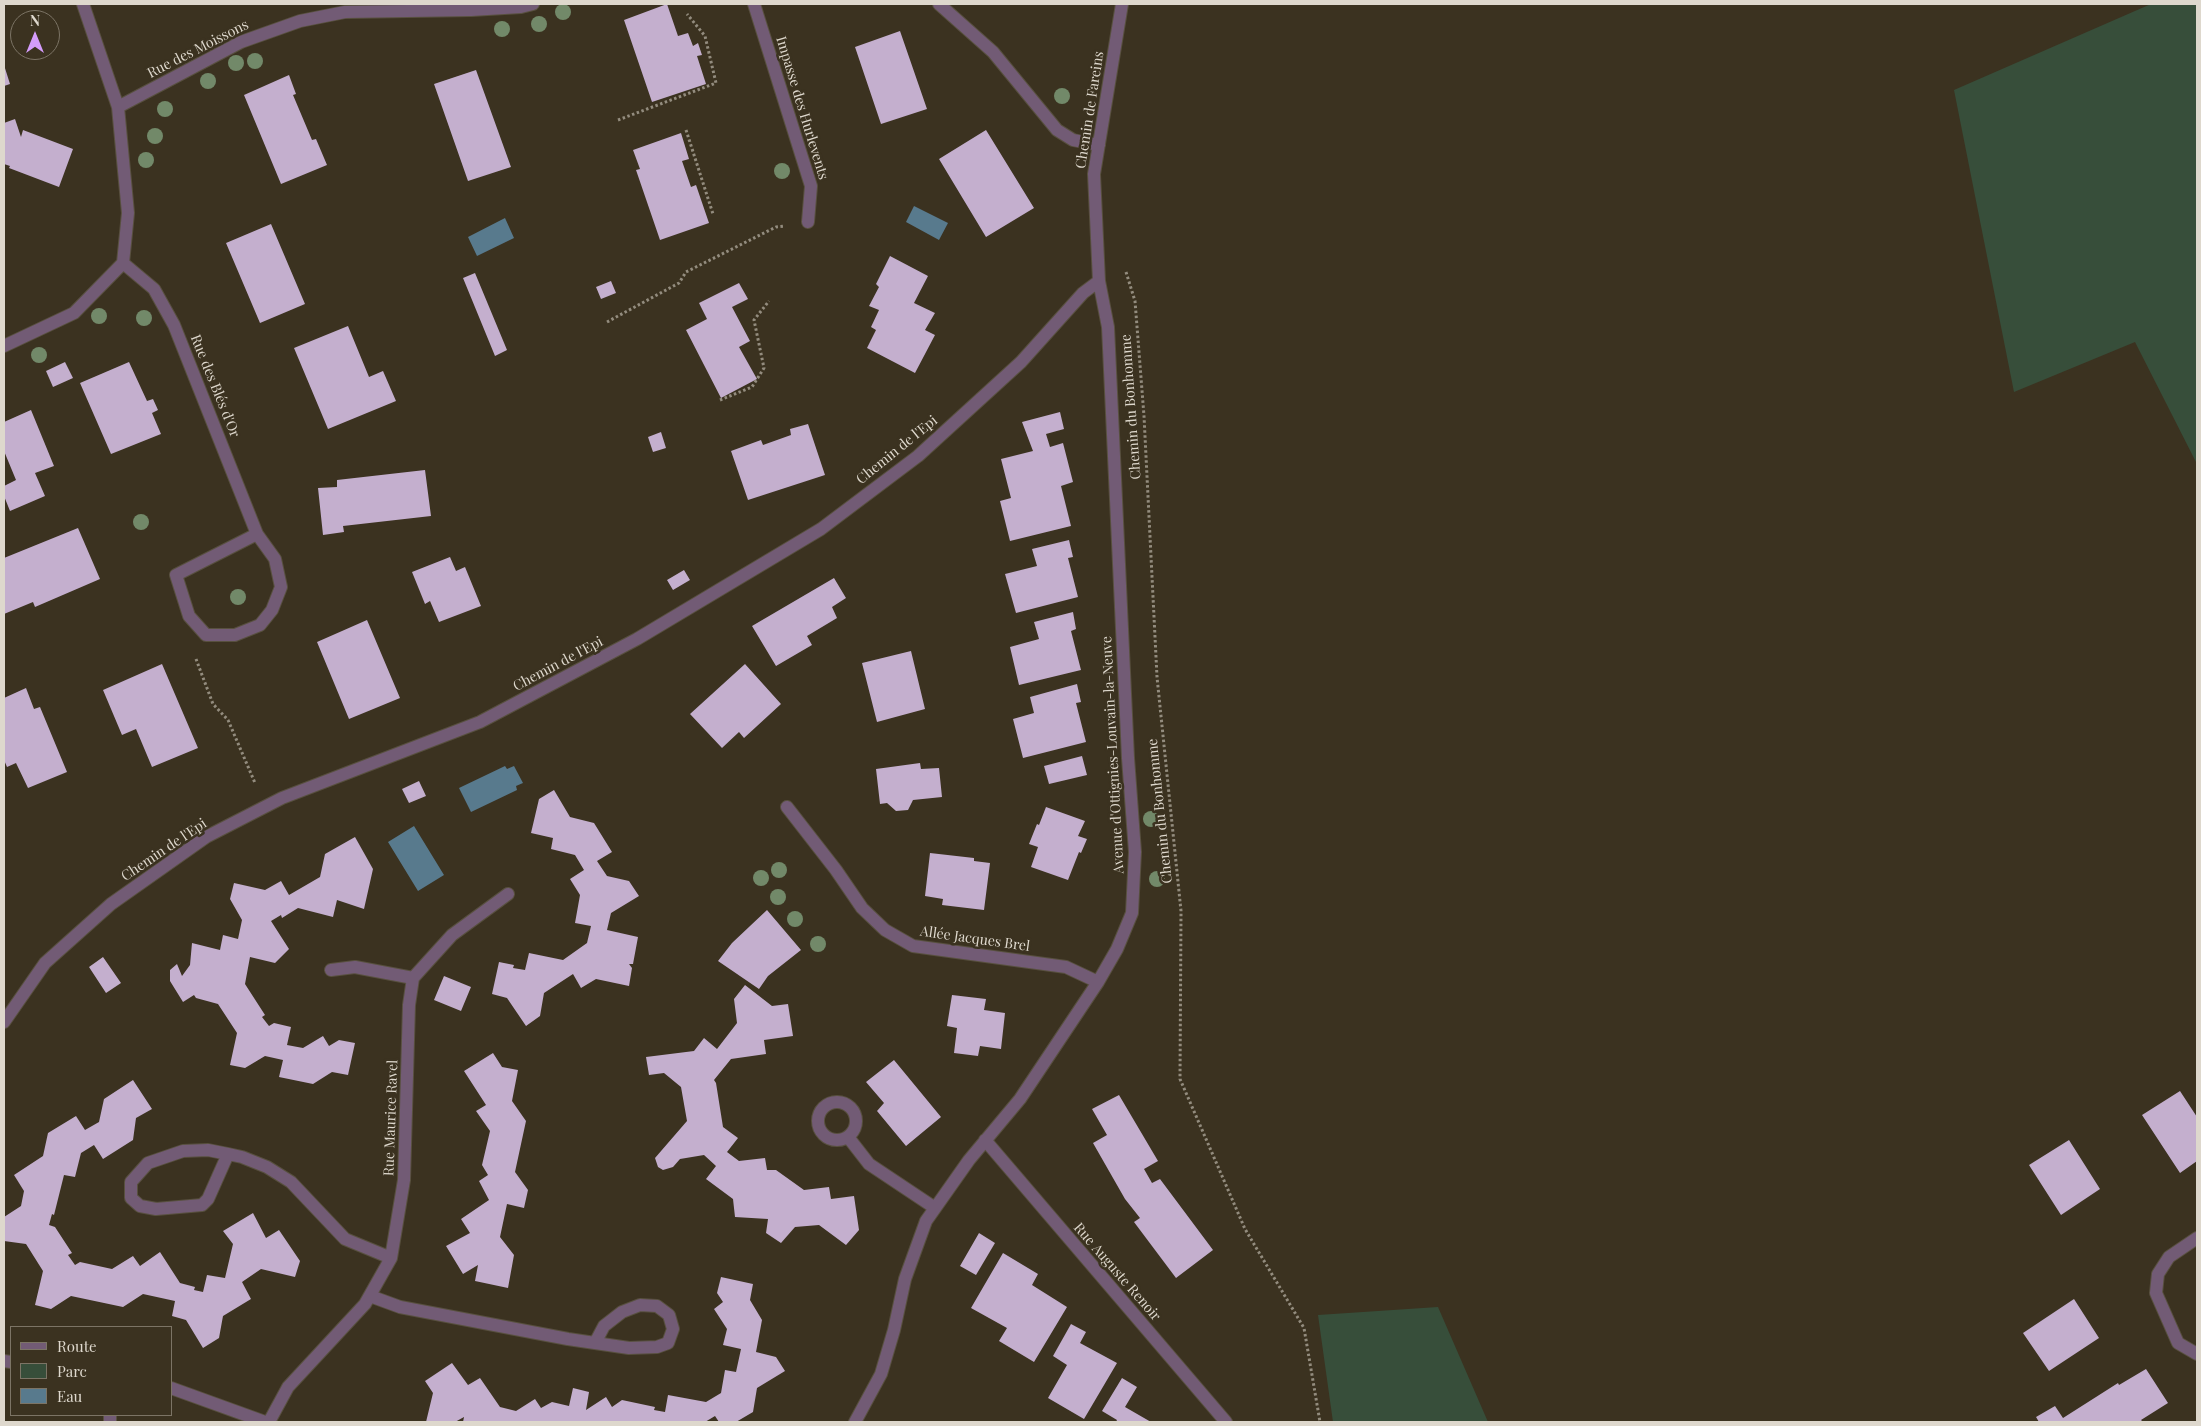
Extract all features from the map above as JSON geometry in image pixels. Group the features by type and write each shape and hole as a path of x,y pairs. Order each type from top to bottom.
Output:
{"street":[{"path":"4,346 74,314 123,264 128,213 118,107 83,4"},
{"name":"Rue des Moissons","path":"118,107 241,42 300,21 345,12 471,10 521,7 533,4"},
{"name":"Impasse des Hurlevents","path":"754,4 811,186 808,222"},
{"path":"939,4 993,52 1057,130 1074,140 1099,144"},
{"name":"Chemin de Fareins","path":"1099,281 1094,174 1122,4"},
{"name":"Rue des Blés d'Or","path":"123,264 154,289 174,325 257,534 275,559 281,587 272,610 260,625 235,635 206,635 189,616 176,575 257,534"},
{"name":"Chemin de l'Epi","path":"4,1022 45,963 111,904 206,837 282,798 480,722 637,640 820,529 918,456 1021,362 1083,293 1099,281"},
{"name":"Avenue d'Ottignies-Louvain-la-Neuve","path":"855,1422 882,1374 905,1279 926,1221 985,1140 1020,1099 1098,982 1117,949 1132,912 1135,852 1128,758 1108,327 1099,281"},
{"name":"Allée Jacques Brel","path":"786,807 836,870 862,908 885,930 912,946 1066,967 1098,982"},
{"path":"331,970 355,967 413,978 452,935 508,894"},
{"name":"Rue Maurice Ravel","path":"269,1422 288,1387 365,1304 391,1258 404,1180 409,1005 413,978"},
{"path":"848,1137 869,1164 934,1208"},
{"name":"Rue Auguste Renoir","path":"985,1140 1226,1422"},
{"path":"228,1154 208,1199 202,1205 156,1209 140,1206 131,1198 131,1182 148,1163 183,1151 208,1150 228,1154 242,1157 267,1167 291,1182 345,1239 391,1258"},
{"path":"2197,1238 2169,1257 2158,1274 2156,1293 2178,1343 2197,1354"},
{"path":"370,1296 400,1307 595,1343 629,1348 657,1347 668,1343 673,1329 669,1315 657,1306 640,1305 622,1312 604,1326 595,1343"},
{"path":"172,1388 265,1422"}],"path":[{"path":"618,120 716,83 705,36 687,14"},
{"path":"686,130 713,214"},
{"path":"607,322 679,282 686,272 776,227 808,222"},
{"name":"Chemin du Bonhomme","path":"1123,265 1135,301 1144,416 1157,677 1181,911 1180,1079 1245,1229 1304,1328 1320,1422"},
{"path":"720,400 752,387 764,368 754,320 769,301"},
{"path":"193,651 214,704 228,720 265,807"}],"green space":[{"path":"2151,4 2197,4 2197,464 2135,342 2014,392 1954,90"},
{"path":"1438,1307 1488,1422 1333,1422 1318,1315"}],"water":[{"path":"914,206 948,223 939,240 906,222"},
{"path":"505,218 514,238 477,256 468,237"},
{"path":"505,766 507,769 514,766 523,783 516,786 517,790 471,812 459,788"},
{"path":"414,826 444,875 418,891 388,842"}],"building":[{"path":"667,4 678,36 688,33 693,46 698,43 702,55 697,56 706,84 652,102 624,20"},
{"path":"900,31 927,109 881,124 855,47"},
{"path":"4,65 10,84 4,86"},
{"path":"476,70 511,167 468,181 434,84"},
{"path":"289,75 296,94 293,95 312,140 316,139 327,165 281,184 244,95"},
{"path":"15,119 21,137 23,130 73,149 59,187 9,168 10,166 4,164 4,123"},
{"path":"986,130 1034,208 986,237 939,159"},
{"path":"681,133 689,159 682,161 691,187 696,185 709,223 660,240 636,170 640,169 633,150"},
{"path":"271,224 305,304 260,323 226,243"},
{"path":"890,256 928,276 914,303 935,313 925,330 935,335 915,373 867,348 876,330 871,327 879,310 869,306 879,287 876,284"},
{"path":"475,273 507,350 495,356 463,278"},
{"path":"611,281 616,293 601,299 596,287"},
{"path":"739,283 748,299 732,307 750,341 739,347 757,379 721,398 686,330 707,319 699,303"},
{"path":"348,326 369,377 383,371 396,401 328,429 294,348"},
{"path":"65,362 73,378 53,387 46,371"},
{"path":"129,362 147,401 153,399 158,410 152,413 161,434 111,454 80,383"},
{"path":"31,410 54,466 35,473 45,496 10,511 4,496 4,486 16,480 4,451 4,422"},
{"path":"1060,412 1064,429 1046,434 1050,447 1063,443 1073,482 1061,486 1071,526 1010,541 1000,501 1011,498 1001,459 1033,451 1022,422"},
{"path":"808,424 825,475 748,500 731,451 761,440 763,445 791,435 790,429"},
{"path":"661,432 666,448 653,452 648,437"},
{"path":"425,470 431,516 343,526 344,532 323,535 318,488 337,487 337,480"},
{"path":"78,528 100,579 35,607 33,602 4,614 4,558"},
{"path":"1069,540 1073,557 1068,558 1078,597 1016,613 1005,574 1037,566 1032,549"},
{"path":"450,557 456,571 465,567 481,606 439,622 430,601 425,604 412,572"},
{"path":"684,570 690,580 673,590 667,580"},
{"path":"834,578 846,598 832,607 837,618 807,636 812,645 776,666 752,626"},
{"path":"1073,612 1076,629 1071,631 1081,670 1019,685 1010,647 1039,639 1034,622"},
{"path":"367,620 400,698 349,719 317,642"},
{"path":"911,651 925,709 877,722 862,663"},
{"path":"162,664 198,748 152,767 136,729 122,735 103,690"},
{"path":"745,664 781,704 744,738 739,732 722,748 690,714"},
{"path":"1077,684 1081,702 1076,703 1086,742 1023,758 1013,719 1034,713 1030,697"},
{"path":"26,688 34,709 40,707 67,772 28,788 16,763 7,767 4,760 4,698"},
{"path":"1082,756 1087,775 1049,784 1044,766"},
{"path":"920,763 921,769 939,768 942,797 913,800 908,810 896,811 887,803 880,804 876,769"},
{"path":"419,781 426,796 409,803 402,789"},
{"path":"554,790 570,817 594,823 612,852 597,861 607,876 629,881 639,896 611,913 607,930 638,937 633,964 629,964 632,968 629,986 596,979 581,988 573,974 544,993 540,1016 526,1026 507,998 492,994 499,962 514,965 513,968 525,970 529,953 563,960 587,943 591,926 575,923 580,895 570,879 584,870 575,855 551,849 553,838 531,833 539,799"},
{"path":"1046,807 1085,821 1078,836 1087,839 1081,853 1079,852 1068,880 1031,867 1038,847 1029,844"},
{"path":"355,837 373,869 364,909 337,900 333,917 298,908 282,918 281,915 271,921 289,949 275,963 250,957 245,984 265,1015 262,1017 269,1026 274,1023 291,1027 287,1045 303,1048 323,1036 329,1046 339,1040 355,1043 348,1075 332,1072 313,1084 279,1077 283,1060 265,1056 245,1068 230,1065 237,1033 218,1004 196,998 194,995 183,1002 170,981 170,970 177,964 182,976 190,965 192,943 220,950 223,935 238,939 242,920 230,899 234,883 265,890 281,881 289,895 320,877 325,854"},
{"path":"930,853 974,858 974,861 990,863 984,910 942,905 943,899 925,896"},
{"path":"767,910 801,950 768,976 759,989 718,961 732,943"},
{"path":"103,957 121,983 106,993 89,967"},
{"path":"444,976 471,987 461,1011 434,1000"},
{"path":"745,985 772,1006 788,1004 793,1036 764,1040 766,1054 731,1059 714,1080 723,1127 738,1138 727,1152 739,1161 765,1158 767,1170 776,1170 804,1190 829,1187 831,1199 854,1196 859,1230 846,1245 819,1225 795,1227 781,1243 766,1233 768,1219 735,1217 733,1199 706,1179 716,1166 704,1155 680,1159 673,1167 663,1170 658,1167 655,1158 687,1121 681,1087 664,1073 649,1075 646,1057 694,1051 704,1038 717,1049 737,1023 734,999"},
{"path":"952,995 986,999 984,1010 1005,1013 1001,1049 980,1046 978,1056 954,1053 957,1028 947,1026"},
{"path":"493,1053 502,1067 518,1070 512,1101 526,1121 515,1172 528,1190 524,1208 507,1204 500,1237 514,1255 508,1288 475,1281 478,1265 463,1274 446,1246 470,1233 461,1219 489,1200 479,1181 488,1175 482,1165 490,1131 476,1111 486,1105 464,1071"},
{"path":"894,1060 941,1117 906,1146 877,1111 884,1103 866,1082"},
{"path":"133,1080 152,1109 136,1118 133,1140 103,1159 94,1145 81,1153 75,1177 64,1175 54,1215 52,1214 49,1225 55,1227 72,1253 68,1255 75,1265 80,1262 112,1269 133,1256 140,1266 160,1252 180,1283 195,1287 194,1290 203,1292 207,1275 225,1278 233,1244 223,1231 253,1213 266,1238 279,1230 300,1261 295,1277 261,1269 242,1282 251,1299 223,1316 219,1338 203,1348 186,1320 172,1316 175,1301 143,1294 123,1307 71,1296 51,1309 35,1305 43,1271 26,1244 4,1241 4,1217 21,1206 24,1191 14,1175 43,1156 48,1133 76,1116 85,1130 99,1122 104,1099"},
{"path":"2180,1091 2197,1117 2197,1161 2180,1173 2142,1115"},
{"path":"1119,1095 1158,1161 1144,1169 1152,1183 1160,1179 1213,1250 1176,1278 1134,1222 1140,1218 1125,1199 1093,1143 1107,1135 1092,1109"},
{"path":"2069,1140 2100,1189 2061,1215 2029,1165"},
{"path":"979,1233 995,1243 976,1275 960,1266"},
{"path":"1003,1253 1038,1274 1032,1285 1067,1307 1034,1362 999,1341 1007,1328 971,1308"},
{"path":"721,1277 753,1284 750,1300 762,1320 756,1352 776,1357 785,1371 757,1388 753,1412 736,1422 719,1422 715,1416 705,1422 463,1422 464,1417 455,1422 426,1422 433,1393 425,1381 452,1363 468,1385 480,1378 500,1407 516,1411 535,1399 541,1408 552,1402 569,1406 573,1388 589,1392 586,1410 606,1397 612,1407 622,1400 655,1407 654,1410 665,1412 668,1395 706,1402 721,1393 725,1370 736,1372 741,1349 723,1345 727,1329 714,1309 723,1302 717,1293"},
{"path":"2074,1299 2099,1338 2049,1371 2023,1333"},
{"path":"1071,1324 1086,1332 1080,1343 1117,1363 1084,1419 1048,1398 1067,1365 1053,1356"},
{"path":"2146,1369 2168,1403 2141,1420 2143,1422 2039,1422 2036,1417 2055,1406 2063,1418 2118,1383 2119,1385"},
{"path":"1122,1378 1137,1387 1125,1407 1151,1422 1116,1422 1117,1420 1102,1411"}]}
